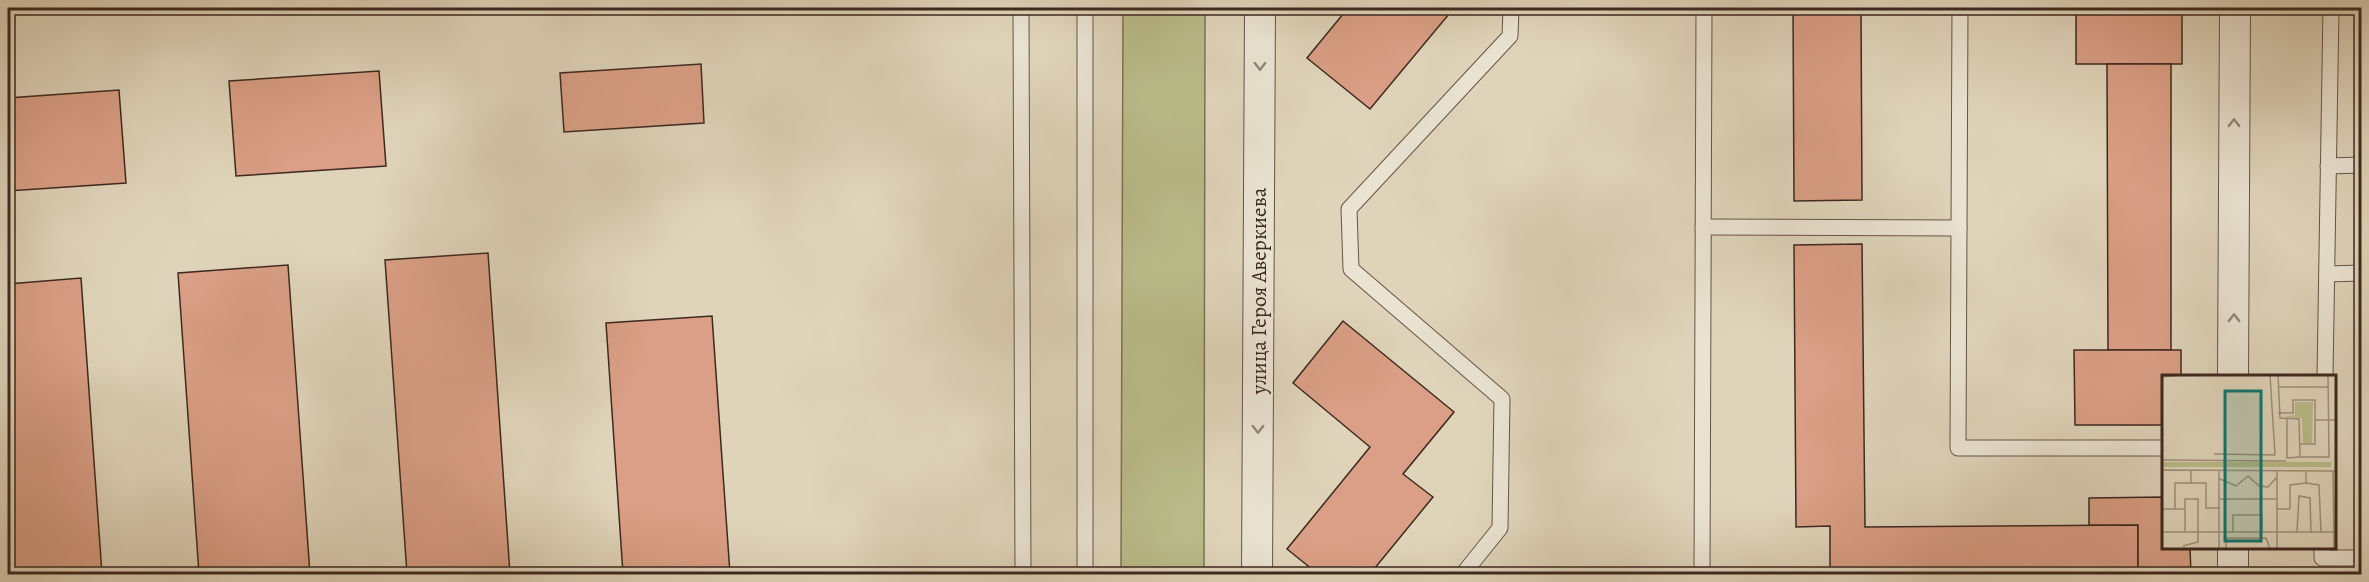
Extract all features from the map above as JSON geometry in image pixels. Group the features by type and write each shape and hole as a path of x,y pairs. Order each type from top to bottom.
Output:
{"street":[{"name":"улица Героя Аверкиева","path":"1257,574 1260,8"},
{"path":"2233,375 2235,8"},
{"path":"2233,549 2233,574"}],"lane":[{"path":"1021,8 1023,574"},
{"path":"1085,8 1085,574"},
{"path":"1463,574 1500,528 1502,399 1351,268 1349,209 1510,36 1510,8"},
{"path":"1702,574 1704,8"},
{"path":"1959,8 1958,448 2162,448"},
{"path":"2325,375 2331,8"},
{"path":"2328,166 2361,165"},
{"path":"1703,227 1959,228"},
{"path":"2327,274 2361,273"},
{"path":"2322,549 2322,558 2361,558"}],"green space":[{"path":"1123,8 1205,8 1204,574 1121,574"}],"building":[{"path":"1348,8 1454,8 1370,109 1307,58"},
{"path":"1793,8 1861,8 1862,200 1794,201"},
{"path":"2076,8 2182,8 2182,64 2076,64"},
{"path":"701,64 704,123 564,132 560,73"},
{"path":"2107,64 2171,64 2171,350 2108,350"},
{"path":"379,71 386,166 236,176 229,81"},
{"path":"119,90 126,183 8,191 8,98"},
{"path":"1862,244 1865,527 2138,525 2138,574 1830,574 1830,526 1796,527 1794,245"},
{"path":"488,253 510,574 407,574 385,260"},
{"path":"288,265 310,574 199,574 178,273"},
{"path":"81,278 102,574 8,574 8,284"},
{"path":"712,316 730,574 623,574 606,323"},
{"path":"1343,321 1454,412 1403,474 1433,497 1370,574 1318,574 1287,549 1370,447 1293,383"},
{"path":"2074,350 2181,350 2181,375 2162,375 2162,425 2075,425"},
{"path":"2162,497 2162,549 2190,549 2191,574 2138,574 2138,525 2089,525 2089,498"}]}
